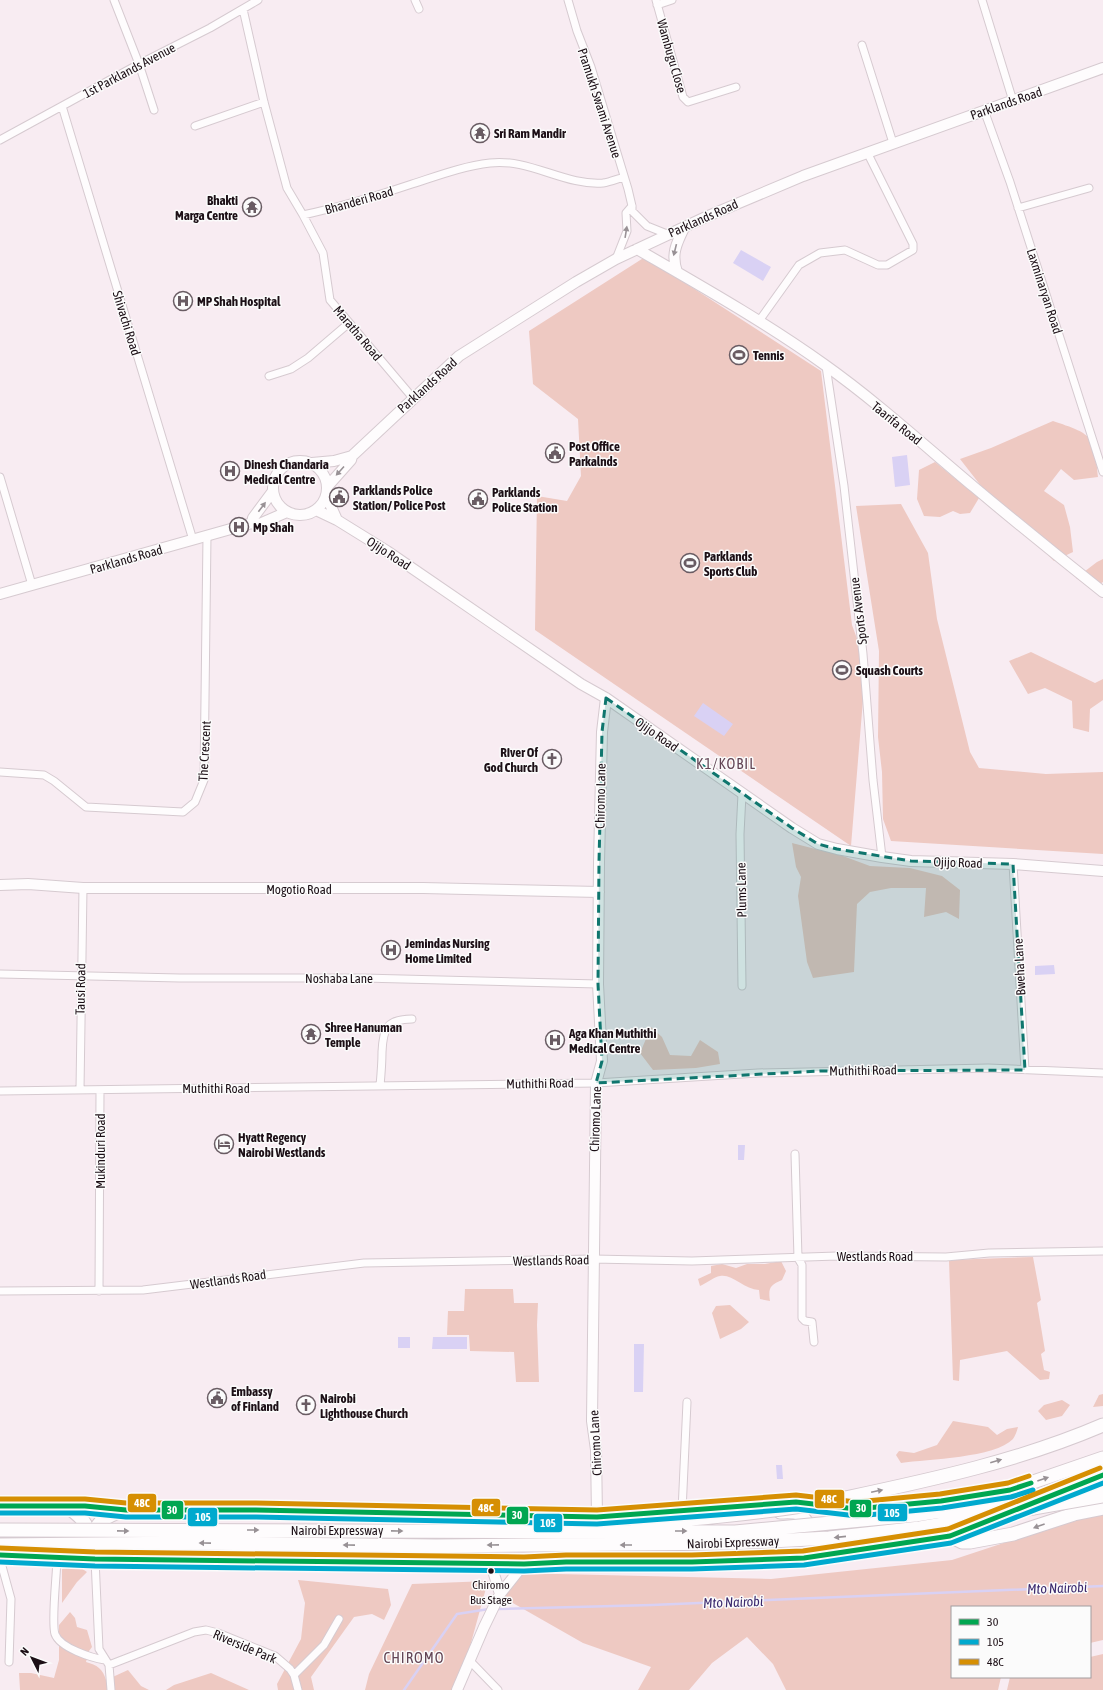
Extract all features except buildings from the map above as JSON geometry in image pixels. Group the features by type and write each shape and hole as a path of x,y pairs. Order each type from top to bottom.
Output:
{"highway":[{"path":"512,1530 689,1520 790,1509 833,1501 959,1472 1027,1452 1103,1425"},
{"path":"0,1506 85,1506 126,1510 256,1510 597,1517 796,1502 856,1509 941,1501 1010,1490 1103,1458"},
{"path":"0,1555 95,1559 459,1562 490,1564 566,1562 692,1562 804,1558 950,1536 1103,1475"},
{"name":"Nairobi Expressway","path":"0,1530 512,1530 735,1532 915,1515 1103,1486"},
{"name":"Nairobi Expressway","path":"0,1545 194,1543 436,1546 738,1542 829,1538 920,1528 1103,1496"},
{"path":"63,1558 78,1555 85,1547 88,1531 81,1517 66,1506"},
{"path":"950,1536 962,1542 970,1542 1013,1534 1074,1514 1103,1508"},
{"path":"115,1558 99,1542 97,1537 97,1528 106,1517 126,1510"},
{"path":"703,1510 733,1513 795,1512 812,1527 900,1524 911,1530 913,1536 912,1542"},
{"path":"0,1524 66,1530"}],"main road":[{"name":"Parklands Road","path":"327,491 351,460 352,456 459,356 576,282 616,259 667,234 684,228 754,196 868,152 1103,68"},
{"path":"677,272 673,262 673,255 684,228"},
{"name":"Taarifa Road","path":"637,249 759,321 826,366 903,426 1022,528 1103,592"},
{"name":"Parklands Road","path":"312,463 334,461 352,456"},
{"path":"327,491 322,503 316,510 302,514 287,512 275,500 273,491 276,475 288,463 300,460 312,463 320,469 325,477 327,491 337,520"},
{"path":"252,523 253,518 273,491"},
{"name":"Ojijo Road","path":"316,510 337,520 387,551 581,684 606,698 742,794 818,844 837,850 911,861 1012,864 1103,871"},
{"name":"Parklands Road","path":"0,594 252,523 257,525 287,512"},
{"name":"Chiromo Lane","path":"597,1517 596,1450 592,1421 593,1260 596,1083 602,1061 598,984 599,892 602,732 606,698"},
{"name":"Mogotio Road","path":"0,885 28,884 83,888 423,888 599,892"},
{"path":"490,1564 499,1597"},
{"path":"457,1690 499,1597 524,1564"}],"street":[{"path":"114,0 139,64 154,110"},
{"name":"1st Parklands Avenue","path":"0,140 139,64 244,9 258,0"},
{"path":"415,0 419,9"},
{"name":"Pramukh Swami Avenue","path":"568,0 577,31 591,67 624,177 632,211 641,221 667,234"},
{"path":"657,3 672,0"},
{"path":"982,0 1013,101"},
{"name":"Wambugu Close","path":"657,3 685,100 688,102 736,87"},
{"path":"244,9 264,102 287,188 303,215"},
{"path":"862,45 893,143"},
{"path":"195,126 264,102"},
{"name":"Shivachi Road","path":"62,106 193,540"},
{"name":"Laxminaryan Road","path":"984,110 1018,208 1103,472"},
{"path":"759,321 799,265 820,253 844,250 878,266 887,266 913,250 913,244 868,152"},
{"name":"Bhanderi Road","path":"303,215 338,207 460,169 490,163 514,164 573,180 594,183 605,183 624,177"},
{"path":"1018,208 1089,188"},
{"path":"616,259 627,231 626,213 632,206"},
{"name":"Maratha Road","path":"303,215 324,253 330,300 413,398"},
{"path":"269,376 291,369 308,358 349,323"},
{"name":"Sports Avenue","path":"826,366 844,486 863,654 873,780 882,857"},
{"path":"0,477 32,585"},
{"name":"The Crescent","path":"0,772 44,775 54,781 86,807 183,812 192,806 204,780 207,536"},
{"name":"Plums Lane","path":"742,794 740,834 742,986"},
{"name":"Bweha Lane","path":"1012,864 1025,1070"},
{"name":"Tausi Road","path":"80,1090 80,976 83,888"},
{"name":"Noshaba Lane","path":"0,974 363,978 598,984"},
{"path":"380,1086 383,1037 386,1028 400,1019 412,1019"},
{"name":"Muthithi Road","path":"0,1091 596,1083 804,1072 988,1068 1103,1073"},
{"name":"Mukinduri Road","path":"99,1291 100,1090"},
{"path":"795,1154 798,1258 802,1265 802,1318 805,1321 812,1322 814,1342"},
{"name":"Westlands Road","path":"0,1291 143,1290 364,1263 593,1260 692,1261 798,1258 946,1257 989,1253 1103,1251"},
{"path":"682,1511 687,1402"},
{"path":"63,1558 54,1623 55,1635 61,1641 82,1655 107,1662"},
{"path":"0,1559 11,1600 9,1662"},
{"path":"95,1559 99,1649 107,1662 111,1690"},
{"path":"294,1675 324,1645 339,1619"},
{"name":"Riverside Park","path":"107,1662 194,1632 206,1630 218,1633 275,1656 290,1669 294,1675 298,1690"},
{"path":"470,1661 498,1690"}],"highlighted area":[{"path":"606,698 792,828 818,844 837,849 911,861 1013,864 1025,1070 820,1071 596,1083 602,1061 598,984 599,862 602,732"}],"shaded area":[{"path":"741,250 771,267 763,281 733,263"},
{"name":"Parklands Sports Club","path":"645,257 821,371 852,625 866,663 851,846 535,630 537,496 567,501 581,476 578,419 533,384 529,331"},
{"path":"1053,421 1076,429 1089,438 1095,452 1098,477 1074,480 1061,469 1044,491 1064,505 1070,527 1073,552 1054,561 1028,535 1006,518 960,459 991,448"},
{"path":"907,455 910,485 895,487 892,457"},
{"path":"935,462 979,498 970,513 960,514 953,511 940,517 924,516 917,499 919,470"},
{"path":"901,504 928,553 937,619 970,752 979,768 1046,774 1103,772 1103,854 891,841 883,819 882,772 878,737 879,651 856,506"},
{"path":"1103,559 1103,582 1092,589 1076,578 1097,562"},
{"path":"1031,652 1095,683 1103,679 1103,700 1090,709 1089,732 1073,728 1072,701 1045,688 1028,694 1009,661"},
{"path":"703,703 733,724 724,736 694,716"},
{"path":"792,843 843,856 870,866 910,868 942,876 960,890 959,919 946,912 924,917 926,888 891,888 870,892 857,904 854,972 813,978 807,962 798,896 801,877 796,867"},
{"path":"1054,965 1055,974 1035,975 1035,966"},
{"path":"651,1027 662,1037 670,1055 691,1056 700,1040 718,1052 720,1064 696,1068 653,1070 640,1053"},
{"path":"738,1145 745,1145 744,1160 738,1160"},
{"path":"1033,1257 1041,1300 1037,1303 1045,1351 1041,1354 1044,1370 1050,1372 1049,1379 1040,1380 1007,1351 960,1360 959,1381 953,1380 949,1260"},
{"path":"781,1261 786,1271 782,1280 772,1285 769,1293 770,1301 760,1299 759,1290 748,1287 729,1277 718,1277 700,1286 698,1279 711,1273 711,1266 722,1264 736,1268 747,1264 765,1264"},
{"path":"465,1289 513,1289 514,1303 538,1303 537,1325 539,1382 516,1382 514,1352 470,1351 469,1335 447,1335 448,1311 464,1311"},
{"path":"730,1305 749,1322 741,1329 720,1339 712,1313 716,1306"},
{"path":"398,1337 410,1337 410,1348 398,1348"},
{"path":"433,1337 467,1337 467,1349 432,1349"},
{"path":"634,1344 644,1344 643,1392 634,1392"},
{"path":"1103,1394 1103,1406 1093,1407 1099,1395"},
{"path":"1062,1400 1070,1405 1062,1416 1046,1420 1038,1411 1044,1405"},
{"path":"953,1421 988,1427 997,1435 1007,1429 1018,1427 1013,1439 992,1450 960,1457 901,1463 896,1455 899,1451 914,1453 937,1445"},
{"path":"776,1465 782,1465 783,1479 777,1479"},
{"path":"1103,1514 1103,1640 1091,1643 1091,1606 951,1606 951,1678 1001,1678 998,1690 786,1690 773,1664 747,1637 712,1663 689,1690 638,1690 651,1667 583,1643 504,1598 514,1573 771,1579 952,1560 1070,1521"},
{"path":"78,1566 87,1572 77,1582 62,1603 62,1569"},
{"path":"298,1580 388,1589 391,1605 384,1620 372,1614 354,1617 311,1677 314,1690 278,1690 277,1684 301,1639 305,1603"},
{"path":"488,1581 469,1650 454,1690 365,1690 369,1674 412,1584"},
{"path":"70,1612 75,1618 77,1627 87,1630 92,1647 89,1651 86,1662 99,1668 106,1680 128,1670 141,1686 149,1690 20,1690 19,1673 31,1673 54,1678 59,1660 59,1625"},
{"path":"1103,1654 1103,1690 1007,1690 1010,1678 1091,1678 1091,1657"},
{"path":"211,1673 249,1690 166,1690 174,1685"}],"waterway":[{"name":"Mto Nairobi","path":"496,1609 652,1605 1103,1586"},
{"name":"Mto Nairobi","path":"404,1690 457,1614 489,1609"}],"transit line":[{"name":"48C","path":"0,1548 95,1552 524,1557 566,1555 692,1555 803,1551 948,1529 1100,1468"},
{"name":"30","path":"0,1555 95,1559 524,1564 566,1562 692,1562 804,1558 950,1536 1103,1475"},
{"name":"48C","path":"0,1499 85,1499 126,1503 256,1503 597,1510 796,1495 856,1502 940,1494 1008,1483 1029,1476"},
{"name":"30","path":"0,1506 85,1506 126,1510 256,1510 597,1517 796,1502 856,1509 941,1501 1010,1490 1031,1483"},
{"name":"105","path":"0,1562 95,1566 524,1571 566,1569 692,1569 804,1565 951,1543 1103,1483"},
{"name":"105","path":"0,1513 85,1513 126,1517 256,1517 597,1524 796,1509 857,1516 942,1508 1011,1497 1033,1490"}],"place":[{"name":"Sri Ram Mandir","path":"480,133"},
{"name":"Bhakti Marga Centre","path":"252,207"},
{"name":"MP Shah Hospital","path":"183,301"},
{"name":"Tennis","path":"739,355"},
{"name":"Post Office Parkalnds","path":"555,453"},
{"name":"Dinesh Chandaria Medical Centre","path":"230,471"},
{"name":"Parklands Police Station/ Police Post","path":"339,497"},
{"name":"Parklands Police Station","path":"478,499"},
{"name":"Mp Shah","path":"239,527"},
{"name":"Parklands Sports Club","path":"690,563"},
{"name":"Squash Courts","path":"842,670"},
{"name":"RIver Of God Church","path":"552,759"},
{"name":"Jemindas Nursing Home Limited","path":"391,950"},
{"name":"Shree Hanuman Temple","path":"311,1034"},
{"name":"Aga Khan Muthithi Medical Centre","path":"555,1040"},
{"name":"Hyatt Regency Nairobi Westlands","path":"224,1144"},
{"name":"Embassy of Finland","path":"217,1398"},
{"name":"Nairobi Lighthouse Church","path":"306,1405"},
{"name":"Chiromo Bus Stage","path":"491,1571"}],"district":[{"name":"K1/KOBIL","path":"726,764"},
{"name":"CHIROMO","path":"414,1658"}]}
